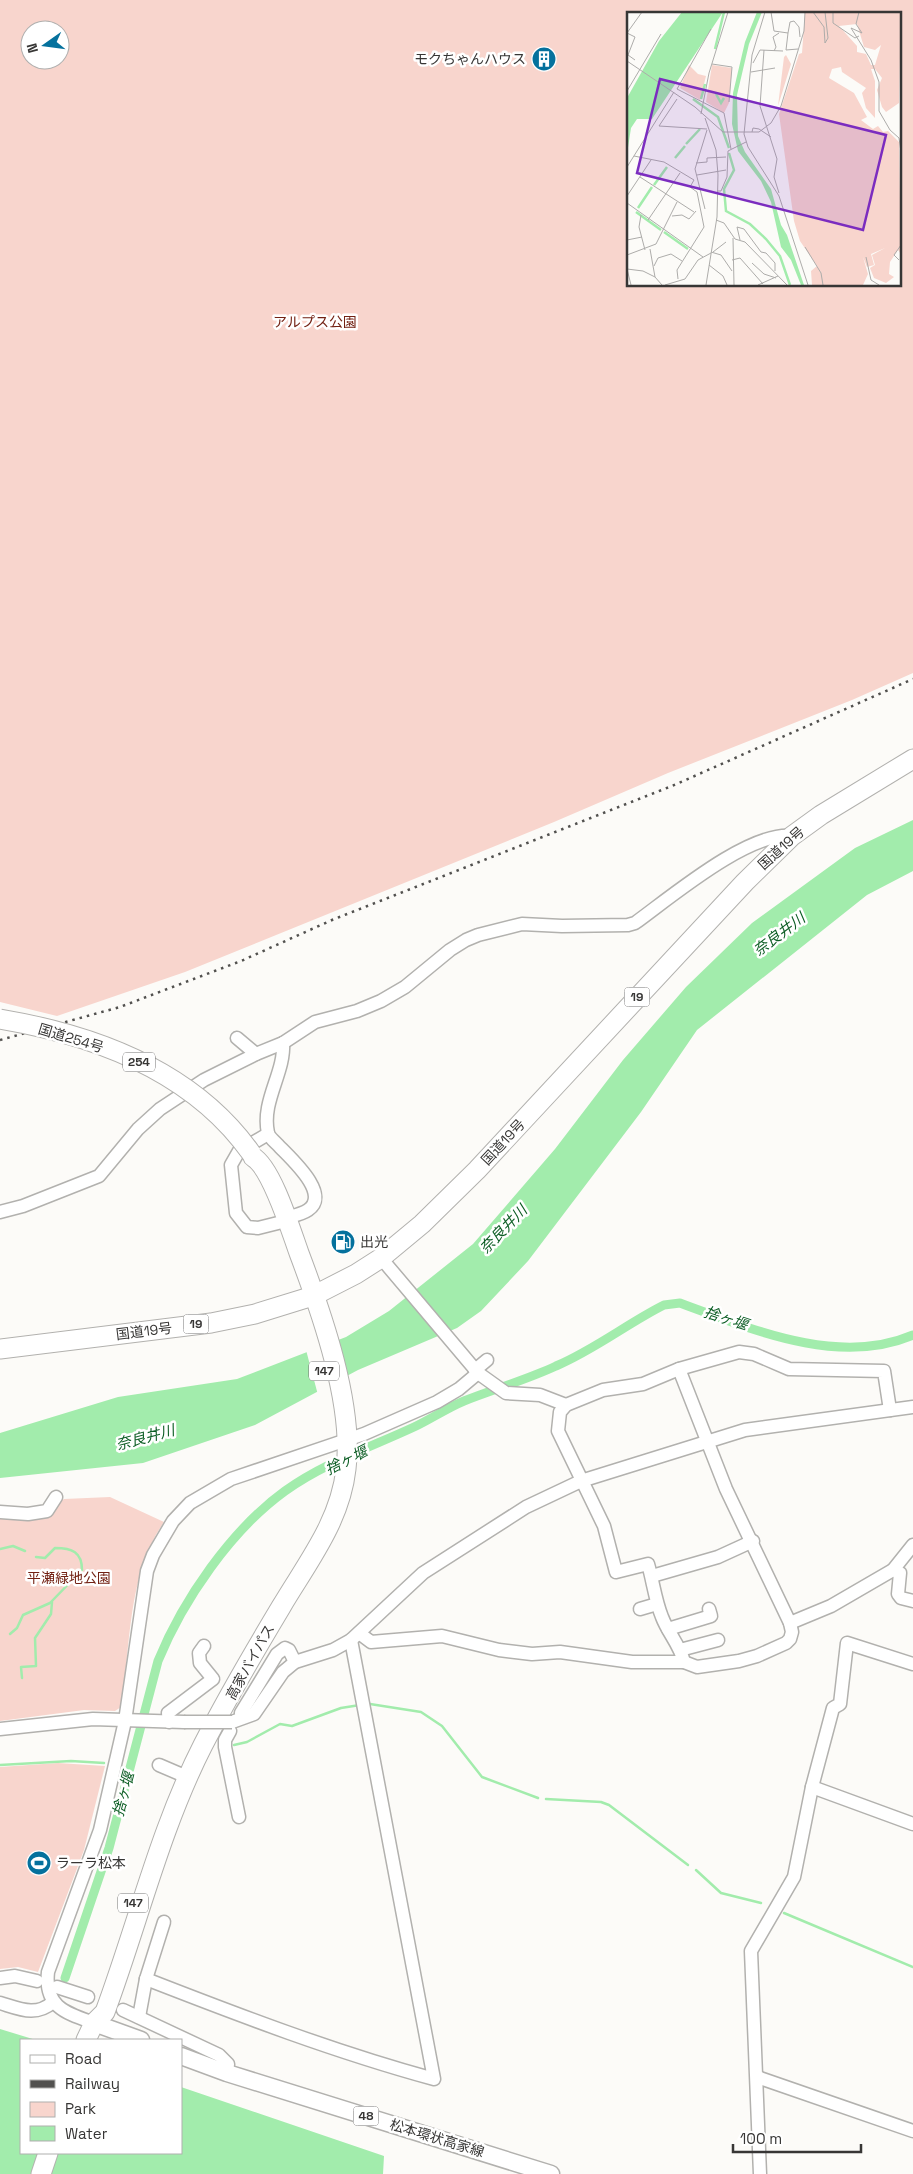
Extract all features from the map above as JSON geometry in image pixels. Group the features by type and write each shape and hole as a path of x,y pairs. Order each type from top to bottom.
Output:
{"highway":[{"name":"国道19号","path":"0,1349 211,1323 310,1304 381,1258 422,1224 477,1170 738,889 792,836 834,807 913,759"},
{"name":"国道254号","path":"0,1019 89,1042 130,1057 168,1076 204,1100 222,1116 252,1155 260,1161 268,1176 310,1304"},
{"name":"高家バイパス","path":"89,2034 105,2012 176,1806 228,1727 267,1630 328,1529 337,1508 342,1439 310,1304"},
{"name":"高家バイパス","path":"89,2034 96,2008 170,1797 180,1774 266,1612 307,1546 340,1472"},
{"path":"41,2174 48,2154"}],"main road":[{"path":"89,2034 132,2039"},
{"name":"松本環状高家線","path":"182,2056 228,2073 551,2174"}],"street":[{"path":"0,1212 23,1206 99,1176 138,1129 160,1109 204,1080 283,1043 315,1022 357,1011 381,1001 405,987 450,950 478,935 522,924 562,926 628,925 635,923 705,872 756,843 774,836 792,836"},
{"path":"236,1038 256,1054"},
{"path":"268,1134 239,1150 231,1165 236,1213 247,1227 258,1228 282,1221 309,1209 315,1202 315,1192 309,1180 268,1134 267,1113 270,1096 284,1053 283,1043"},
{"path":"381,1258 475,1370 506,1394 540,1395 566,1405"},
{"path":"680,1369 709,1440 726,1489 753,1541 790,1623 792,1632 786,1643 758,1656 697,1667 682,1656 668,1629 657,1604 648,1564 616,1572 604,1526 581,1482 558,1430 560,1412 566,1405 603,1390 643,1384 680,1369 739,1352 754,1354 789,1368 884,1371 890,1410"},
{"path":"89,2034 53,2002 47,1980 50,1966 100,1830 129,1721 147,1571 153,1555 174,1521 190,1503 231,1479 437,1402 460,1389 475,1370 487,1360"},
{"path":"0,1729 86,1720 184,1722 228,1727 254,1714 283,1672 295,1662 332,1650 355,1637 423,1573 526,1507 581,1482 745,1430 913,1407"},
{"path":"0,1512 28,1514 47,1511 56,1497"},
{"path":"652,1576 718,1557 753,1541"},
{"path":"790,1623 831,1606 893,1570 913,1545"},
{"path":"893,1570 900,1573 898,1594 901,1598 913,1601"},
{"path":"640,1609 657,1604"},
{"path":"668,1629 711,1616 709,1609"},
{"path":"355,1637 371,1642 442,1636 498,1650 532,1654 560,1652 632,1662 682,1656 718,1640"},
{"path":"146,1979 281,2031 366,2060 434,2080 355,1637"},
{"path":"760,2174 751,1952 794,1877 812,1787 833,1708 840,1704 847,1643 913,1664"},
{"path":"162,1722 168,1712 213,1678 200,1664 200,1653 204,1646"},
{"path":"228,1727 239,1817"},
{"path":"159,1765 180,1774"},
{"path":"812,1787 913,1824"},
{"path":"139,2017 146,1979 164,1922"},
{"path":"0,1978 15,1976 37,1981"},
{"path":"57,1987 88,1997"},
{"path":"0,2003 34,2012 42,2010 53,2002"},
{"path":"123,2010 219,2055 228,2064 228,2073"},
{"path":"757,2077 913,2131"}],"green space":[{"name":"アルプス公園","path":"0,0 913,0 913,673 852,700 668,773 554,822 185,972 57,1016 0,1002"},
{"name":"平瀬緑地公園","path":"110,1497 164,1522 152,1543 137,1587 132,1611 121,1707 115,1711 84,1710 0,1721 0,1515 58,1503 64,1499"},
{"name":"ラーラ松本","path":"58,1763 105,1766 84,1850 38,1972 18,1967 0,1969 0,1767"}],"water":[{"name":"奈良井川","path":"913,820 913,871 867,895 697,1030 641,1112 528,1261 481,1311 457,1328 358,1370 255,1425 143,1463 0,1478 0,1433 118,1397 237,1379 346,1337 389,1311 473,1244 555,1149 623,1060 686,987 752,923 855,848"},
{"path":"0,2029 33,2039 20,2039 20,2154 182,2154 182,2087 384,2156 383,2174 0,2174"}],"pier":[{"path":"336,1338 348,1378 318,1395 306,1350"}],"waterway":[{"name":"捨ヶ堰","path":"65,1978 109,1848 158,1661 168,1638 195,1591 228,1546 246,1525 285,1491 316,1472 414,1427 458,1404 570,1360 664,1305 680,1303 765,1333 825,1346 855,1347 885,1344 913,1335"},
{"path":"0,1549 13,1546 25,1551"},
{"path":"10,1634 17,1628 23,1615 50,1603 82,1570 82,1564 78,1555 71,1550 55,1548 45,1558 36,1557"},
{"path":"22,1678 21,1667 36,1666 35,1638 51,1614 52,1602"},
{"path":"370,1704 421,1712 442,1726 482,1777 538,1798"},
{"path":"234,1745 247,1742 280,1724 292,1726 341,1708 360,1705"},
{"path":"0,1765 71,1761 104,1763"},
{"path":"546,1799 601,1802 609,1805 688,1865"},
{"path":"696,1870 721,1893 761,1903"},
{"path":"784,1913 913,1967"}],"railway":[{"path":"0,1040 120,1007 241,961 332,920 672,786 913,679"}],"place":[{"name":"モクちゃんハウス","path":"544,59"},
{"name":"出光","path":"343,1242"},
{"name":"ラーラ松本","path":"39,1863"}]}
